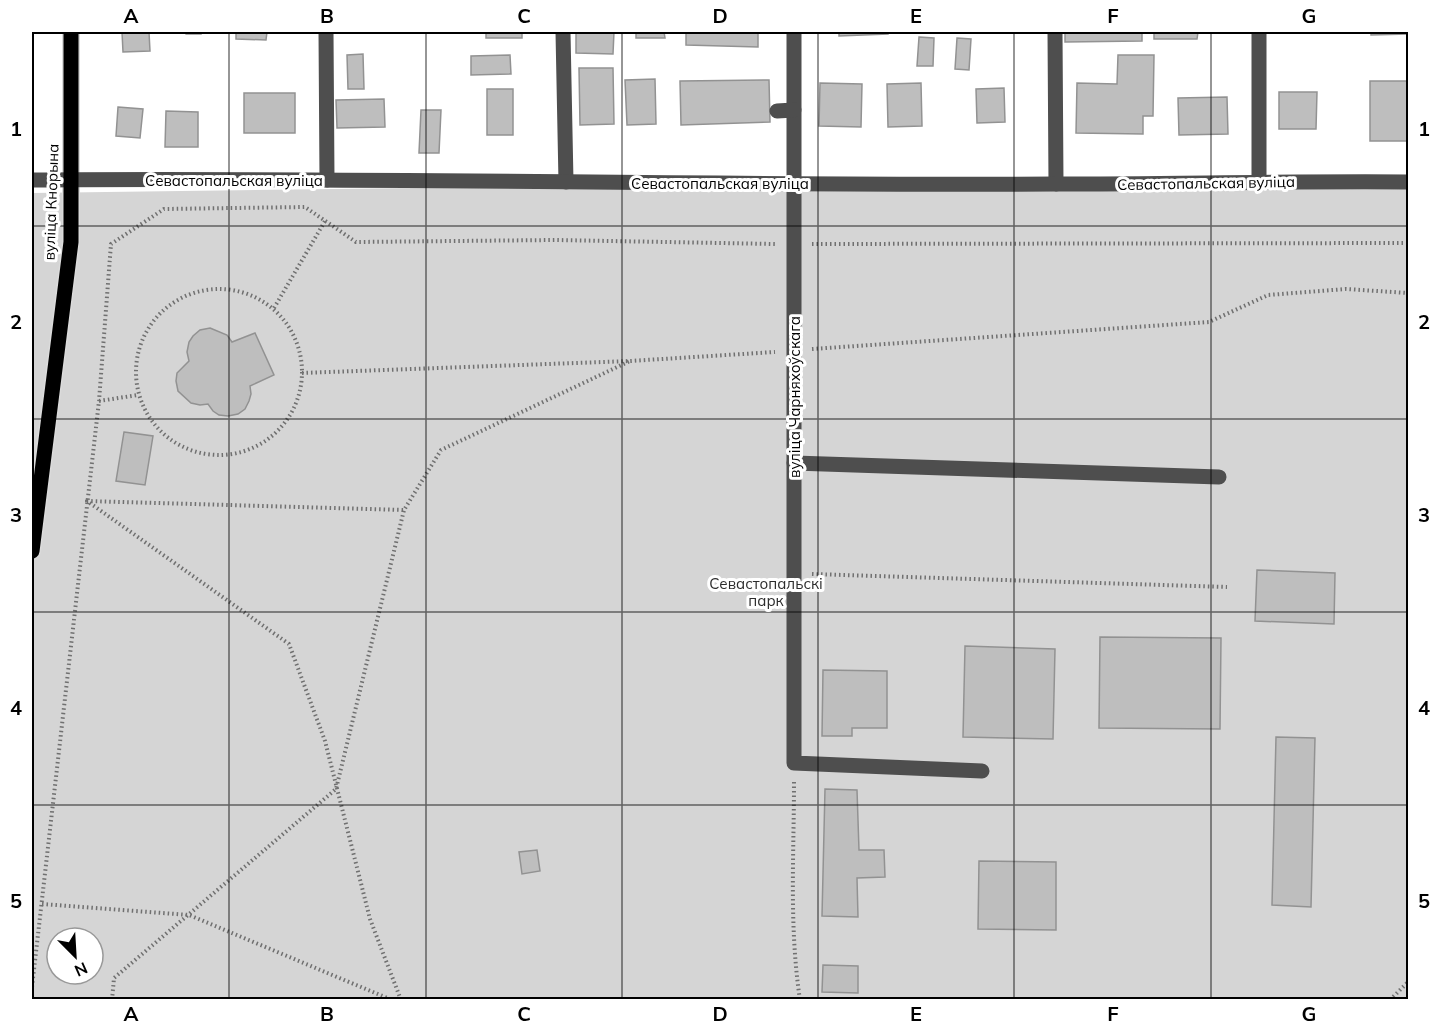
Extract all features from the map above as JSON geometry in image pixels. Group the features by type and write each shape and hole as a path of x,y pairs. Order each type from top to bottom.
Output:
{"main road":[{"name":"вуліца Кнорына","path":"32,551 71,242 71,32"}],"street":[{"path":"326,32 327,180"},
{"path":"563,32 566,182"},
{"name":"вуліца Чарняхоўскага","path":"794,32 794,763"},
{"path":"1055,32 1056,184"},
{"path":"1259,32 1259,181"},
{"path":"777,111 794,110"},
{"name":"Севастопальская вуліца","path":"32,180 1056,184 1259,181 1408,182"},
{"path":"794,463 1219,477"},
{"path":"794,763 982,771"}],"path":[{"path":"32,987 99,401 111,244 164,209 305,207 356,243 555,240 794,244 1408,243"},
{"path":"274,308 325,221"},
{"path":"225,288 251,294 274,308 290,327 299,349 302,373 298,399 285,422 266,440 242,452 216,455 190,450 167,438 149,418 138,394 135,368 140,342 154,319 174,301 199,290 225,288"},
{"path":"302,373 630,361 1209,322 1268,295 1346,289 1408,293"},
{"path":"112,999 114,978 336,789 404,510 441,450 630,361"},
{"path":"99,401 138,394"},
{"path":"87,501 404,510"},
{"path":"87,501 289,644 325,741 370,919 401,999"},
{"path":"794,574 1227,587"},
{"path":"794,763 792,872 794,962 800,999"},
{"path":"42,904 189,915 392,999"},
{"path":"1390,999 1408,982"}],"green space":[{"name":"Севастопальскі парк","path":"1408,181 1408,999 32,999 32,193 795,183"}],"building":[{"path":"122,32 149,32 150,51 123,52"},
{"path":"185,32 201,32 201,34 186,34"},
{"path":"236,32 267,32 266,40 236,39"},
{"path":"486,32 522,32 522,38 486,38"},
{"path":"576,32 614,32 613,54 576,53"},
{"path":"636,32 664,32 665,38 636,38"},
{"path":"686,32 758,32 758,47 686,45"},
{"path":"839,32 888,32 888,34 839,36"},
{"path":"1065,32 1142,32 1142,41 1065,42"},
{"path":"1154,32 1198,32 1197,39 1154,39"},
{"path":"1371,32 1408,32 1408,34 1371,35"},
{"path":"919,37 934,38 933,66 917,66"},
{"path":"957,38 971,39 969,70 955,69"},
{"path":"363,54 364,89 348,89 347,55"},
{"path":"510,55 511,74 471,75 471,56"},
{"path":"1118,55 1154,55 1153,116 1143,116 1143,134 1076,133 1077,83 1117,84"},
{"path":"579,68 613,68 614,124 580,125"},
{"path":"655,79 656,124 627,125 625,80"},
{"path":"769,80 770,122 681,125 680,81"},
{"path":"1370,81 1408,81 1408,141 1370,141"},
{"path":"820,83 862,84 861,127 819,126"},
{"path":"921,83 922,126 888,127 887,84"},
{"path":"1004,88 1005,122 977,123 976,89"},
{"path":"487,89 513,89 513,135 487,135"},
{"path":"1279,92 1317,92 1316,129 1279,129"},
{"path":"244,93 295,93 295,133 244,133"},
{"path":"1227,97 1228,134 1179,135 1178,98"},
{"path":"384,99 385,127 337,128 336,100"},
{"path":"118,107 143,109 140,138 116,136"},
{"path":"421,110 441,110 439,153 419,153"},
{"path":"166,111 198,112 198,147 165,147"},
{"path":"210,328 227,335 232,342 255,333 274,375 250,386 249,401 245,409 238,414 219,415 208,404 191,403 178,391 177,373 189,361 187,352 189,342 200,330"},
{"path":"124,432 153,436 145,485 116,481"},
{"path":"1257,570 1335,573 1334,624 1255,621"},
{"path":"1100,637 1221,638 1220,729 1099,728"},
{"path":"965,646 1055,649 1053,739 963,737"},
{"path":"823,670 887,671 887,728 852,728 852,736 822,736"},
{"path":"1276,737 1315,738 1311,907 1272,905"},
{"path":"825,789 857,790 859,850 884,850 885,877 857,878 858,917 822,916"},
{"path":"537,850 540,871 522,874 519,852"},
{"path":"979,861 1056,862 1056,930 978,929"},
{"path":"823,965 858,966 858,993 822,992"}]}
